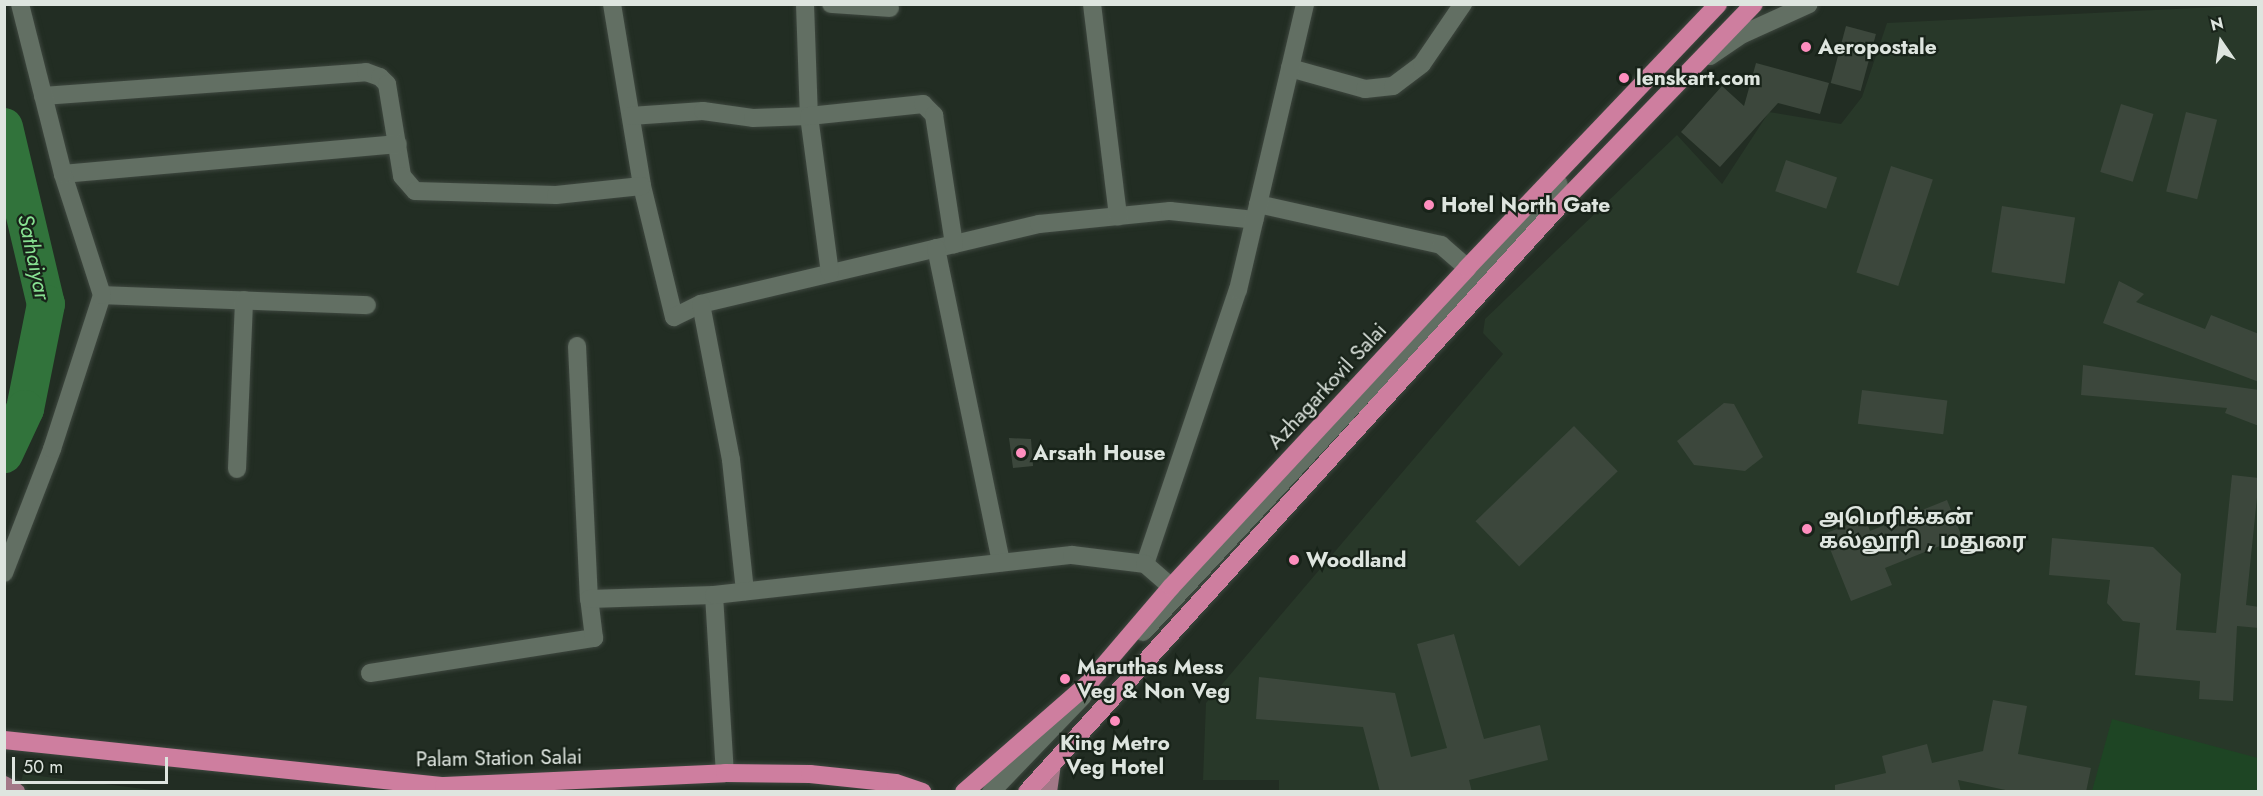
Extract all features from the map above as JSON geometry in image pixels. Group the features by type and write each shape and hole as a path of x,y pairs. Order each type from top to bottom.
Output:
{"highway":[{"name":"Azhagarkovil Salai","path":"964,792 1089,683 1171,587 1467,268 1692,36 1718,4"},
{"path":"1027,792 1560,205 1754,4"},
{"name":"Palam Station Salai","path":"4,740 444,786 725,773 810,774 896,783 922,792"}],"main road":[{"path":"1692,36 1707,4"},
{"path":"1048,792 1052,765"},
{"path":"4,785 16,792"}],"street":[{"path":"4,573 52,449 102,295 63,174 20,4"},
{"path":"612,4 642,186 674,317 701,304 1039,224 1170,211 1257,212 1441,245 1467,268"},
{"path":"805,4 809,116 830,273"},
{"path":"831,4 890,8"},
{"path":"1092,4 1118,216"},
{"path":"1145,564 1238,290 1305,4"},
{"path":"1290,68 1365,89 1393,86 1422,64 1463,4"},
{"path":"991,792 1725,4"},
{"path":"1694,66 1743,34 1809,4"},
{"path":"43,96 366,72 380,76 387,84 407,186 427,194 556,195 642,186"},
{"path":"631,116 703,111 753,118 809,116 912,103 932,109 945,246 1001,561"},
{"path":"63,174 398,144"},
{"path":"102,295 367,305"},
{"path":"237,469 244,300"},
{"path":"701,304 731,460 746,591"},
{"path":"370,673 594,638 589,598 577,346"},
{"path":"589,598 714,595 1001,561 1072,555 1145,564 1171,587"},
{"path":"714,595 725,773"}],"shaded area":[{"name":"அமெரிக்கன் கல்லூரி , மதுரை","path":"2258,5 2258,791 1279,792 1279,780 1203,780 1206,703 1503,354 1483,333 1485,319 1677,135 1722,184 1769,112 1841,124 1862,97 1887,23"},
{"path":"23,774 161,791 18,792"}],"green space":[{"path":"2112,719 2258,758 2258,791 2092,791"}],"building":[{"path":"1846,26 1876,34 1861,91 1831,83"},
{"path":"1756,63 1829,83 1820,114 1778,103 1720,167 1681,132 1722,86 1744,106"},
{"path":"2121,104 2154,114 2133,182 2100,172"},
{"path":"2186,112 2217,120 2197,199 2166,192"},
{"path":"1786,160 1837,178 1826,209 1775,191"},
{"path":"1891,166 1933,180 1898,286 1856,273"},
{"path":"2002,206 2075,218 2065,284 1992,272"},
{"path":"2119,281 2144,294 2136,302 2205,329 2211,315 2259,334 2259,382 2103,323"},
{"path":"2083,365 2259,390 2259,426 2225,413 2227,408 2081,395"},
{"path":"1862,390 1947,400 1943,434 1858,424"},
{"path":"1724,403 1734,404 1763,457 1745,471 1694,465 1677,441"},
{"path":"1574,426 1618,471 1519,566 1475,521"},
{"name":"Arsath House","path":"1009,438 1031,439 1033,466 1013,468"},
{"path":"2232,475 2259,478 2246,605 2259,607 2259,628 2237,626 2233,701 2199,699 2200,681 2135,675 2140,623 2123,621 2107,603 2110,580 2049,575 2052,538 2153,547 2181,574 2176,630 2216,633"},
{"path":"1947,500 1962,537 1885,568 1892,585 1851,601 1824,534 1865,518 1870,531"},
{"path":"1454,634 1484,739 1540,725 1548,760 1469,780 1472,792 1380,792 1363,727 1256,719 1259,677 1395,693 1411,757 1447,748 1417,644"},
{"path":"1993,700 2027,706 2018,754 2091,768 2086,792 2015,792 1958,780 1961,792 1835,792 1835,785 1886,773 1882,756 1927,744 1932,763 1983,751"}],"waterway":[{"name":"Sathaiyar","path":"4,127 46,304 25,409 4,454"}],"place":[{"name":"Aeropostale","path":"1806,47"},
{"name":"lenskart.com","path":"1624,78"},
{"name":"Hotel North Gate","path":"1429,205"},
{"name":"Arsath House","path":"1021,453"},
{"name":"அமெரிக்கன் கல்லூரி , மதுரை","path":"1807,529"},
{"name":"Woodland","path":"1294,560"},
{"name":"Maruthas Mess Veg & Non Veg","path":"1065,679"},
{"name":"King Metro Veg Hotel","path":"1115,721"}]}
